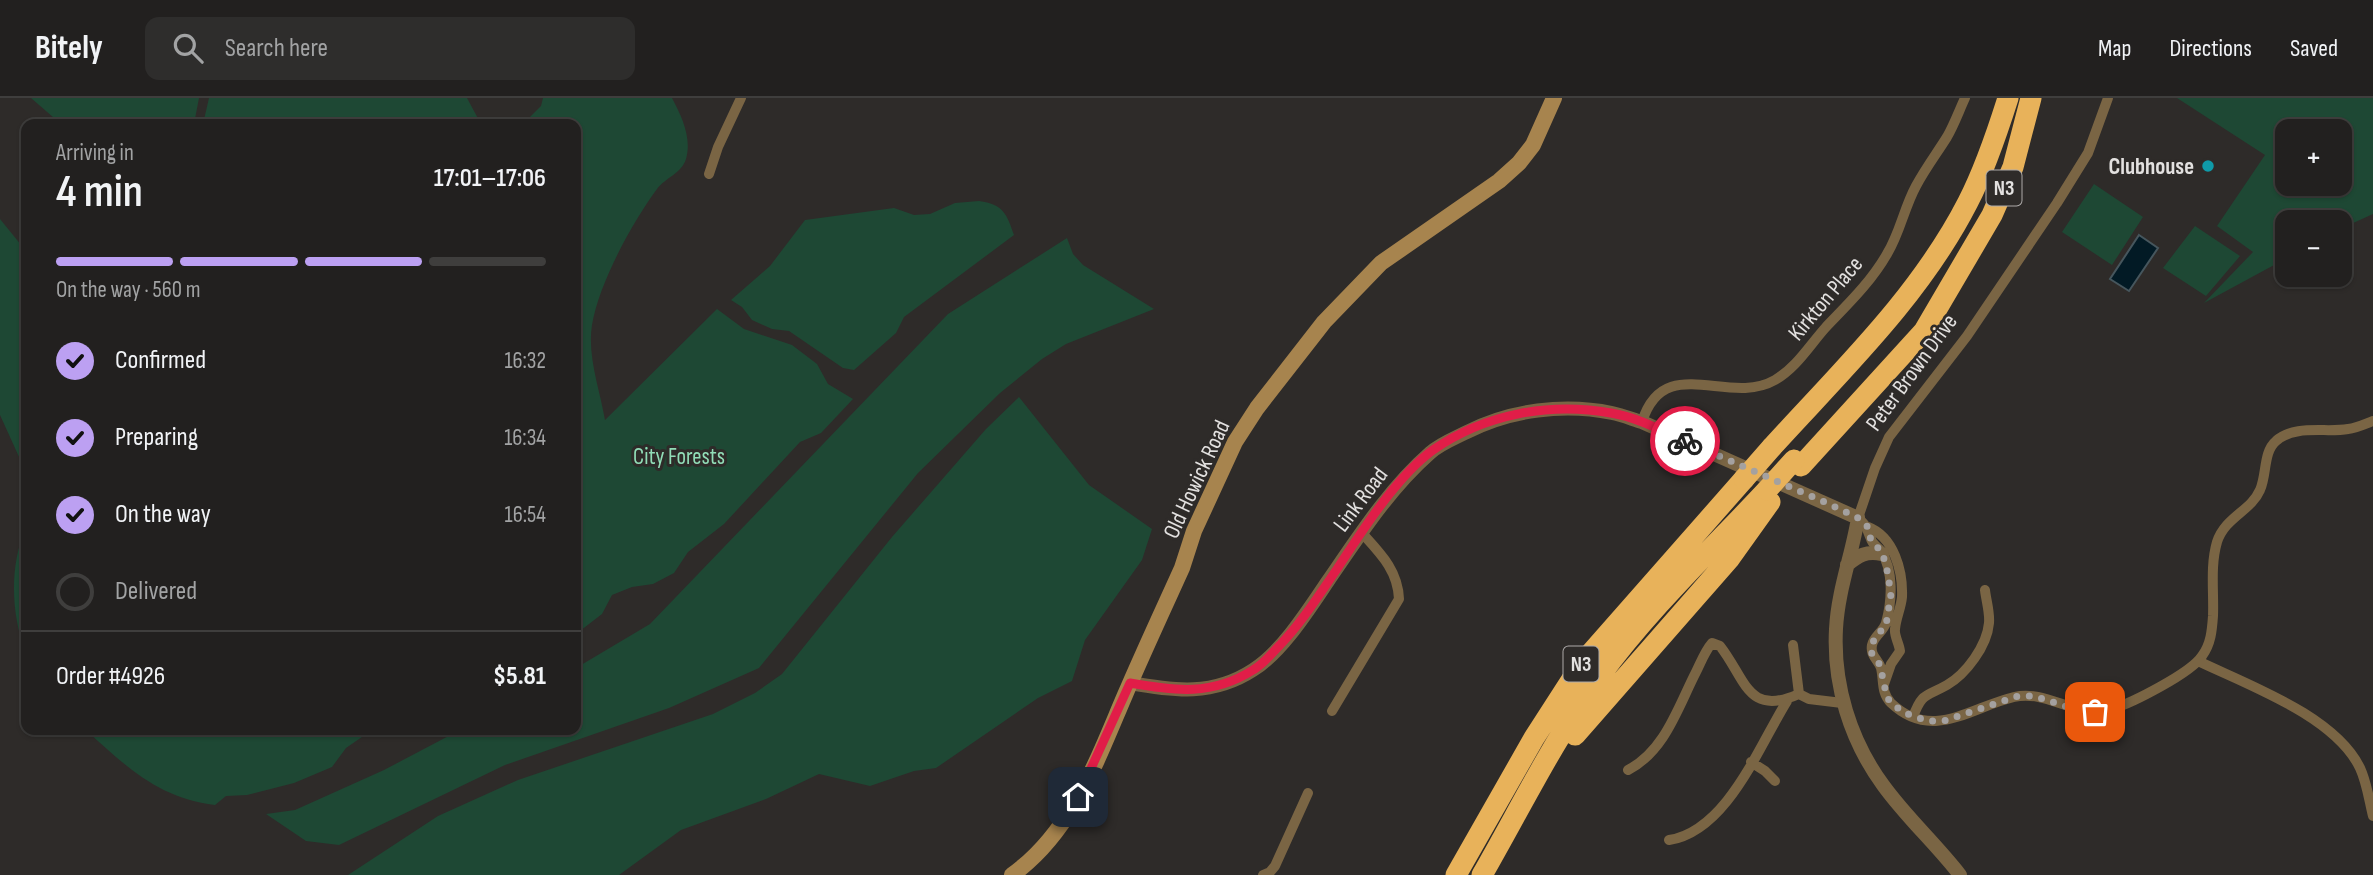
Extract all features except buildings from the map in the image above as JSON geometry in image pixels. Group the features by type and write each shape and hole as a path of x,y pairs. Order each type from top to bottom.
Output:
{"highway":[{"name":"N3","path":"1456,875 1534,738 1583,662 1772,447 1895,313 1968,203 1989,156 2008,98"},
{"name":"N3","path":"1482,875 1551,750 1599,677 1660,604 1771,492 1922,325 1960,271 1992,215 2013,167 2031,98"}],"main road":[{"name":"Old Howick Road","path":"1012,875 1037,854 1067,818 1105,742 1182,568 1190,540 1214,485 1235,442 1257,408 1337,306 1381,263 1499,181 1518,163 1533,145 1554,98"}],"street":[{"path":"709,174 718,147 741,98"},
{"name":"Kirkton Place","path":"1642,422 1652,398 1667,387 1686,384 1747,387 1772,382 1797,364 1874,275 1888,253 1909,197 1949,134 1965,98"},
{"name":"Peter Brown Drive","path":"1960,875 1882,784 1869,763 1842,702 1836,668 1836,629 1840,596 1847,565 1863,522 1875,468 1889,437 1967,336 2049,214 2088,153 2108,98"},
{"name":"Link Road","path":"1130,683 1189,691 1216,686 1255,670 1294,631 1361,532 1399,484 1432,451 1476,427 1522,412 1544,410 1613,413 1642,422 1863,522"},
{"path":"1863,522 1871,541 1882,554 1886,564 1891,594 1886,625 1874,639 1871,648 1872,656 1880,665 1885,694 1891,703 1913,717 1928,721 1944,721 2018,696 2034,696 2080,711 2109,710 2168,681 2204,655 2211,638 2214,556 2217,542 2224,528 2259,493 2271,447 2277,440 2303,431 2346,430 2373,421"},
{"path":"1863,522 1879,531 1886,539 1901,578 1902,595 1895,630 1900,651 1891,664 1883,687"},
{"path":"1332,711 1399,599 1399,584 1394,571 1361,532"},
{"path":"1847,565 1870,551 1882,554"},
{"path":"1913,717 1919,701 1956,679 1970,664 1980,647 1989,625 1985,590"},
{"path":"1628,770 1651,754 1676,715 1712,643 1720,646 1743,684 1756,697 1774,702 1787,701 1799,694"},
{"path":"1793,645 1799,694"},
{"path":"2198,661 2307,714 2330,733 2351,754 2361,770 2373,816"},
{"path":"1799,694 1809,699 1842,702"},
{"path":"1669,840 1682,838 1696,831 1711,819 1751,762 1787,701"},
{"path":"1751,762 1775,781"},
{"path":"1263,875 1275,866 1308,793"}],"green space":[{"path":"31,98 199,98 195,119 55,119"},
{"path":"209,98 467,98 478,119 204,119"},
{"name":"City Forests","path":"543,98 672,98 687,135 688,151 684,164 657,189 637,219 609,272 596,308 591,349 605,420 717,309 744,329 792,345 817,364 828,384 853,399 821,433 800,442 724,524 688,552 674,573 653,584 632,587 612,595 602,614 581,630 581,119 528,119 541,106"},
{"path":"2177,98 2373,98 2373,214 2352,224 2352,210 2275,210 2275,265 2204,303 2253,252 2217,226 2265,155"},
{"path":"2094,184 2143,217 2112,265 2062,232"},
{"path":"987,202 1003,211 1014,235 904,317 896,333 854,370 843,368 789,331 772,329 752,320 742,307 731,300 770,266 805,220 894,208 914,215 930,214 955,203"},
{"path":"0,219 21,245 21,460 0,415"},
{"path":"2195,226 2240,256 2206,296 2163,268"},
{"path":"1067,238 1073,254 1083,265 1154,309 1066,344 1042,359 1000,393 918,473 759,668 669,708 505,765 339,845 306,841 266,814 295,810 384,770 450,735 581,735 581,665 650,624 948,314"},
{"path":"1019,397 1089,485 1152,529 1142,560 1085,640 1072,681 1038,698 936,768 914,771 870,786 819,774 766,799 681,830 619,875 348,875 438,816 518,780 713,714 755,693 782,674 892,537 986,429"},
{"path":"21,542 21,639 14,590"},
{"path":"92,735 365,735 346,748 332,767 294,783 247,795 226,796 215,805 195,802 160,788 115,756"}],"water":[{"path":"2139,235 2158,248 2129,291 2110,279"}],"way so far":[{"path":"1685,441 1829,504 1858,518 1868,527 1871,541 1881,551 1886,564 1891,594 1886,625 1874,639 1871,652 1880,665 1885,694 1902,712 1928,721 1944,721 2018,696 2034,696 2080,711 2095,712"}],"place":[{"name":"Clubhouse","path":"2208,166"}],"route":[{"path":"1078,797 1130,683 1189,691 1216,686 1255,670 1294,631 1361,532 1408,473 1432,451 1476,427 1522,412 1544,410 1613,413 1642,422 1685,441"}]}
